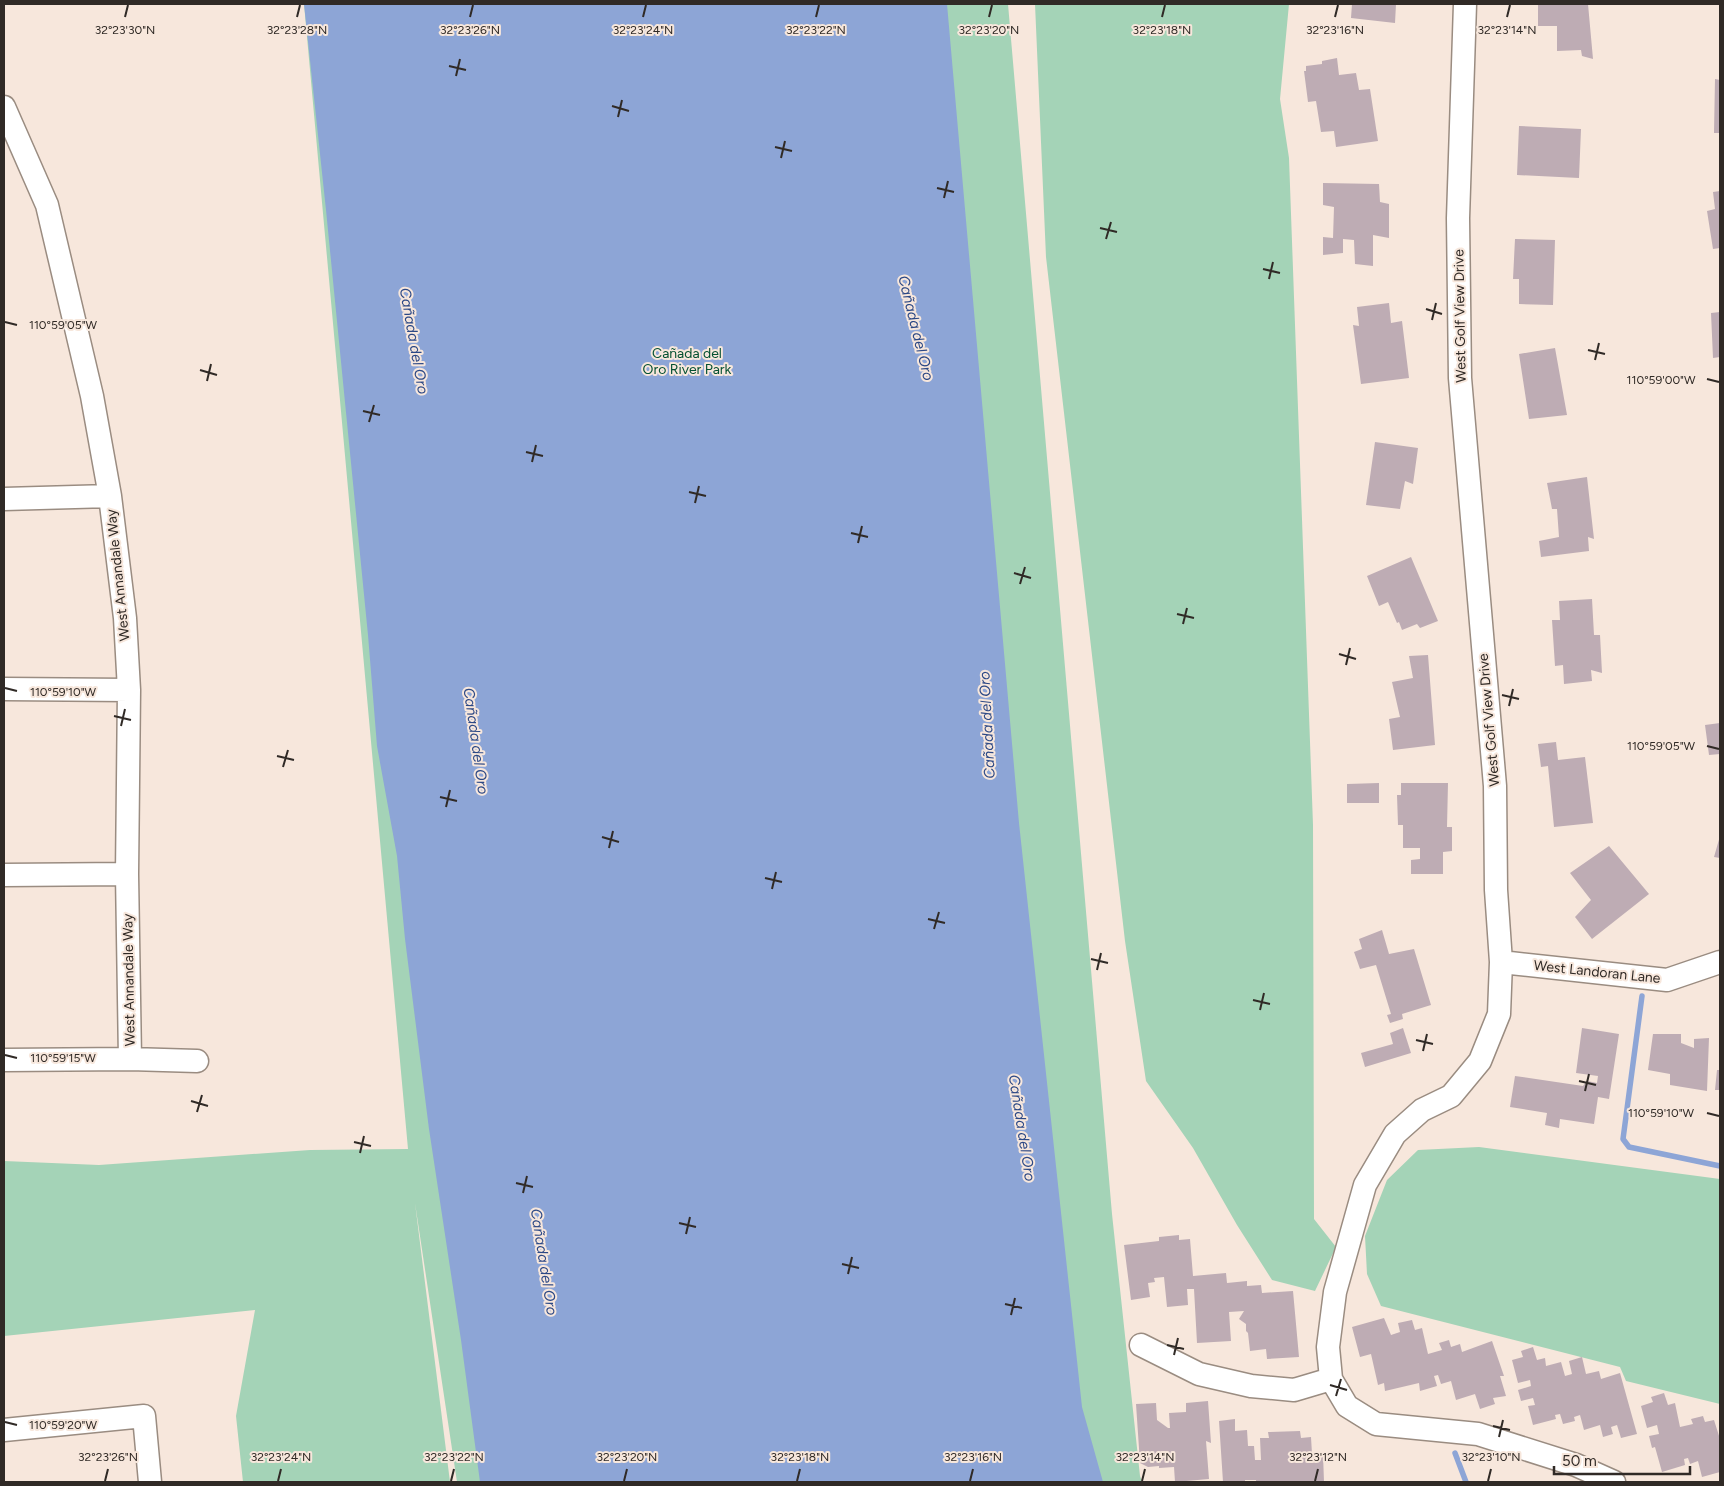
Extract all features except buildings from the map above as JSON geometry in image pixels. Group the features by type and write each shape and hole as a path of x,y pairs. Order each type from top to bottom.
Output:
{"street":[{"name":"West Golf View Drive","path":"1331,1379 1328,1347 1335,1292 1365,1185 1395,1134 1422,1110 1451,1096 1480,1062 1499,1014 1501,962 1496,890 1495,786 1460,378 1458,218 1465,4"},
{"name":"West Annandale Way","path":"4,107 47,205 92,396 110,496 125,618 129,690 127,874 130,1059"},
{"path":"4,499 110,496"},
{"path":"4,689 129,690"},
{"path":"4,875 127,874"},
{"name":"West Landoran Lane","path":"1501,962 1667,980 1720,962"},
{"path":"4,1060 130,1059 196,1061"},
{"path":"1141,1345 1199,1374 1250,1386 1294,1390 1331,1379 1347,1406 1376,1424 1478,1434 1576,1465 1614,1482"},
{"path":"4,1430 144,1416 150,1482"}],"green space":[{"name":"Cañada del Oro River Park","path":"304,4 1008,4 1112,1214 1142,1482 457,1482 415,1203 450,1482 243,1482 236,1416 255,1310 4,1336 4,1161 99,1165 310,1150 408,1149"},
{"path":"1035,4 1289,4 1280,99 1289,158 1313,825 1314,1219 1336,1247 1315,1291 1272,1280 1237,1225 1193,1148 1146,1081 1125,941 1046,257"},
{"path":"1479,1147 1720,1179 1720,1404 1626,1381 1620,1367 1381,1306 1367,1274 1365,1236 1387,1180 1418,1150"}],"water":[{"name":"Cañada del Oro River Park","path":"304,4 947,4 1019,823 1082,1407 1103,1482 480,1482 461,1340 429,1129 405,939 397,856 377,746 368,635"}],"waterway":[{"path":"1642,996 1623,1139 1629,1147 1720,1166"},
{"path":"1455,1453 1466,1482"}],"water label":[{"name":"Cañada del Oro","path":"916,328"},
{"name":"Cañada del Oro","path":"414,341"},
{"name":"Cañada del Oro","path":"987,725"},
{"name":"Cañada del Oro","path":"476,741"},
{"name":"Cañada del Oro","path":"1022,1128"},
{"name":"Cañada del Oro","path":"544,1262"}]}
